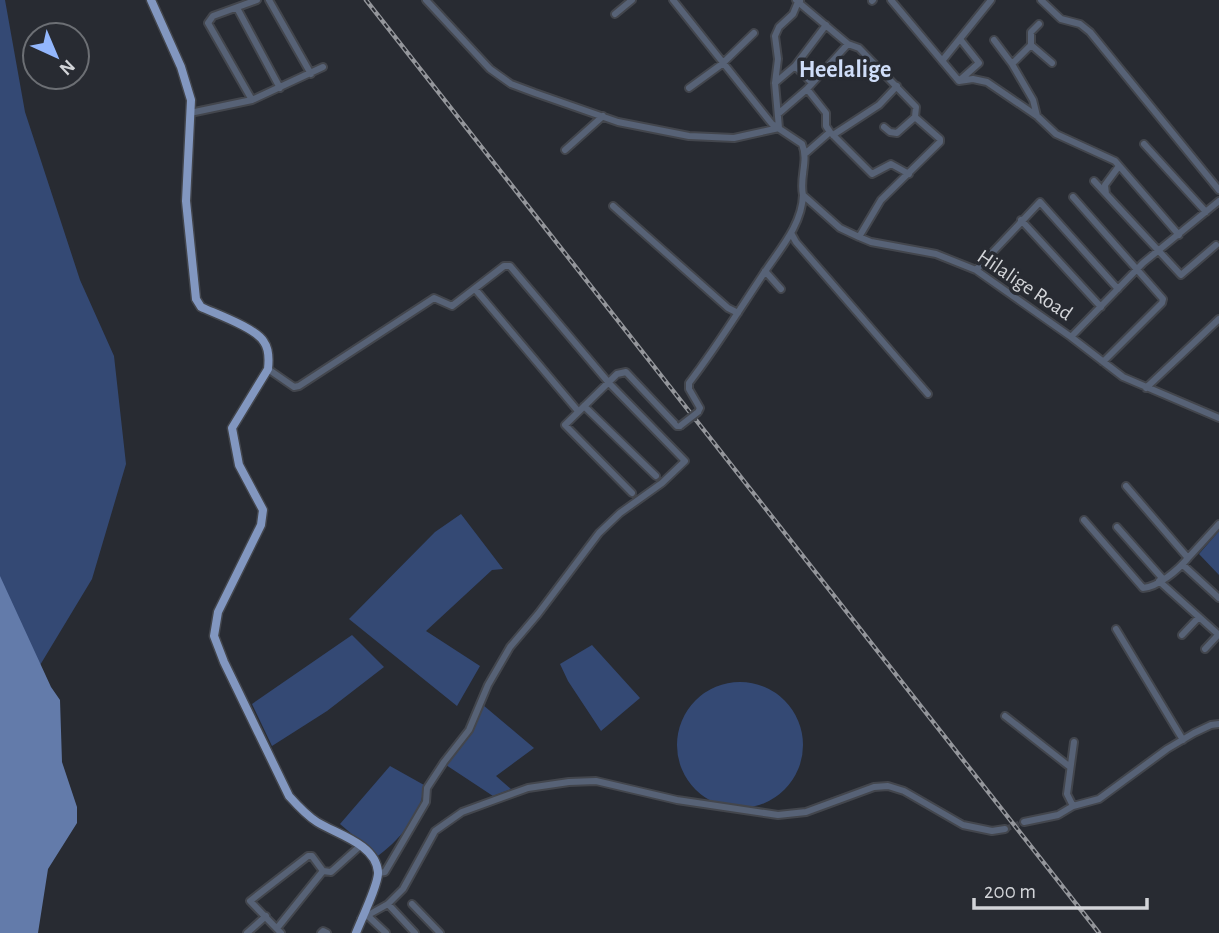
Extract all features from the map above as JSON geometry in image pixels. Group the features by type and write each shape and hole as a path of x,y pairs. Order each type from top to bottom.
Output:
{"main road":[{"path":"151,0 181,67 191,100 187,201 195,299 201,307 254,332 264,340 269,360 268,369 232,428 239,465 263,510 261,525 218,612 214,636 289,796 312,818 360,846 375,862 379,873 361,926"}],"street":[{"path":"252,100 208,23 213,16 257,0"},
{"path":"269,0 311,74"},
{"path":"426,0 475,54 502,78 535,93 603,116 689,136 734,138 779,128"},
{"path":"615,14 632,0"},
{"path":"632,493 565,425 620,372 626,372 677,426 698,412 700,408 689,389 689,383 712,353 791,233 803,208 802,170 806,153 802,144 772,124 673,0"},
{"path":"891,0 959,81"},
{"path":"942,61 991,0"},
{"path":"1041,0 1061,19 1080,23 1090,32 1219,190"},
{"path":"779,128 775,36 779,27 793,14 798,1 848,44 859,48 916,107 915,117 897,133 884,127"},
{"path":"237,8 280,88"},
{"path":"1012,64 1031,45 1031,32 1039,24"},
{"path":"775,83 795,66 826,25"},
{"path":"689,88 722,64 754,33"},
{"path":"959,81 979,63 960,39"},
{"path":"994,40 1033,100 1037,116"},
{"path":"778,114 809,86 848,44"},
{"path":"1031,45 1052,63"},
{"path":"795,66 826,113 826,126 872,174 891,164 909,174"},
{"path":"190,113 252,100 323,67"},
{"path":"959,81 973,79 987,82 1037,116 1056,134 1115,161 1179,235"},
{"path":"806,153 831,133 879,105 897,86"},
{"path":"565,150 603,116"},
{"path":"859,237 881,200 941,141 915,117"},
{"path":"1144,144 1206,212"},
{"path":"1105,194 1105,185 1119,166"},
{"path":"1094,181 1182,275 1216,245"},
{"name":"Hilalige Road","path":"803,195 840,228 859,237 871,242 936,254 976,270 1123,377 1219,418"},
{"path":"1073,197 1161,295 1162,303 1103,362"},
{"path":"1071,337 1137,269 1219,201"},
{"path":"976,270 1038,202 1042,203 1118,289"},
{"path":"613,206 738,313"},
{"path":"1021,220 1101,307"},
{"path":"791,233 928,394"},
{"path":"268,369 297,387 434,298 452,306 510,266 609,383 684,458 684,463 599,533 510,647 488,685 470,730 427,788 426,802 385,872 379,873"},
{"path":"765,271 781,289"},
{"path":"475,289 581,409 656,476"},
{"path":"1146,388 1219,319"},
{"path":"1126,486 1188,558"},
{"path":"1084,520 1143,587 1148,588 1182,565 1219,524"},
{"path":"1117,527 1161,580 1219,635 1205,649"},
{"path":"1182,565 1219,598"},
{"path":"1182,635 1199,617"},
{"path":"1116,629 1183,740"},
{"path":"1005,716 1070,767"},
{"path":"1024,822 1058,815 1073,806 1099,799 1183,740 1211,725 1219,724"},
{"path":"1073,742 1067,794 1073,806"},
{"path":"361,926 404,889 435,831 462,812 528,788 596,781 677,800 778,815 806,812 874,788 888,786 904,791 963,825 992,831 1005,829"},
{"path":"323,871 279,930 250,901 308,856 312,856 323,871 331,872 360,846"},
{"path":"388,904 415,933"},
{"path":"412,904 440,933"},
{"path":"247,933 266,916"},
{"path":"361,926 386,933"},
{"path":"321,933 327,933"}],"shaded area":[{"path":"0,0 5,0 25,112 80,280 114,356 126,464 92,579 25,690 0,686"},
{"path":"461,514 503,569 492,570 426,631 480,666 457,706 349,619 435,532"},
{"path":"1219,531 1219,575 1199,554"},
{"path":"0,576 51,687 60,700 62,762 77,807 77,823 48,869 38,933 0,933"},
{"path":"352,635 384,667 327,711 272,746 252,704"},
{"path":"592,645 640,698 601,731 560,664"},
{"path":"740,682 764,687 785,700 798,721 803,745 798,769 785,790 764,803 740,808 716,803 695,790 682,769 677,745 682,721 695,700 716,687"},
{"path":"483,705 534,748 496,776 511,789 493,796 446,765 472,733"},
{"path":"390,766 424,785 419,807 408,826 375,858 367,847 340,824"}],"tunnel":[{"path":"1005,829 1024,822"}],"railway":[{"path":"366,0 1099,933"}],"district":[{"name":"Heelalige","path":"845,70"}]}
